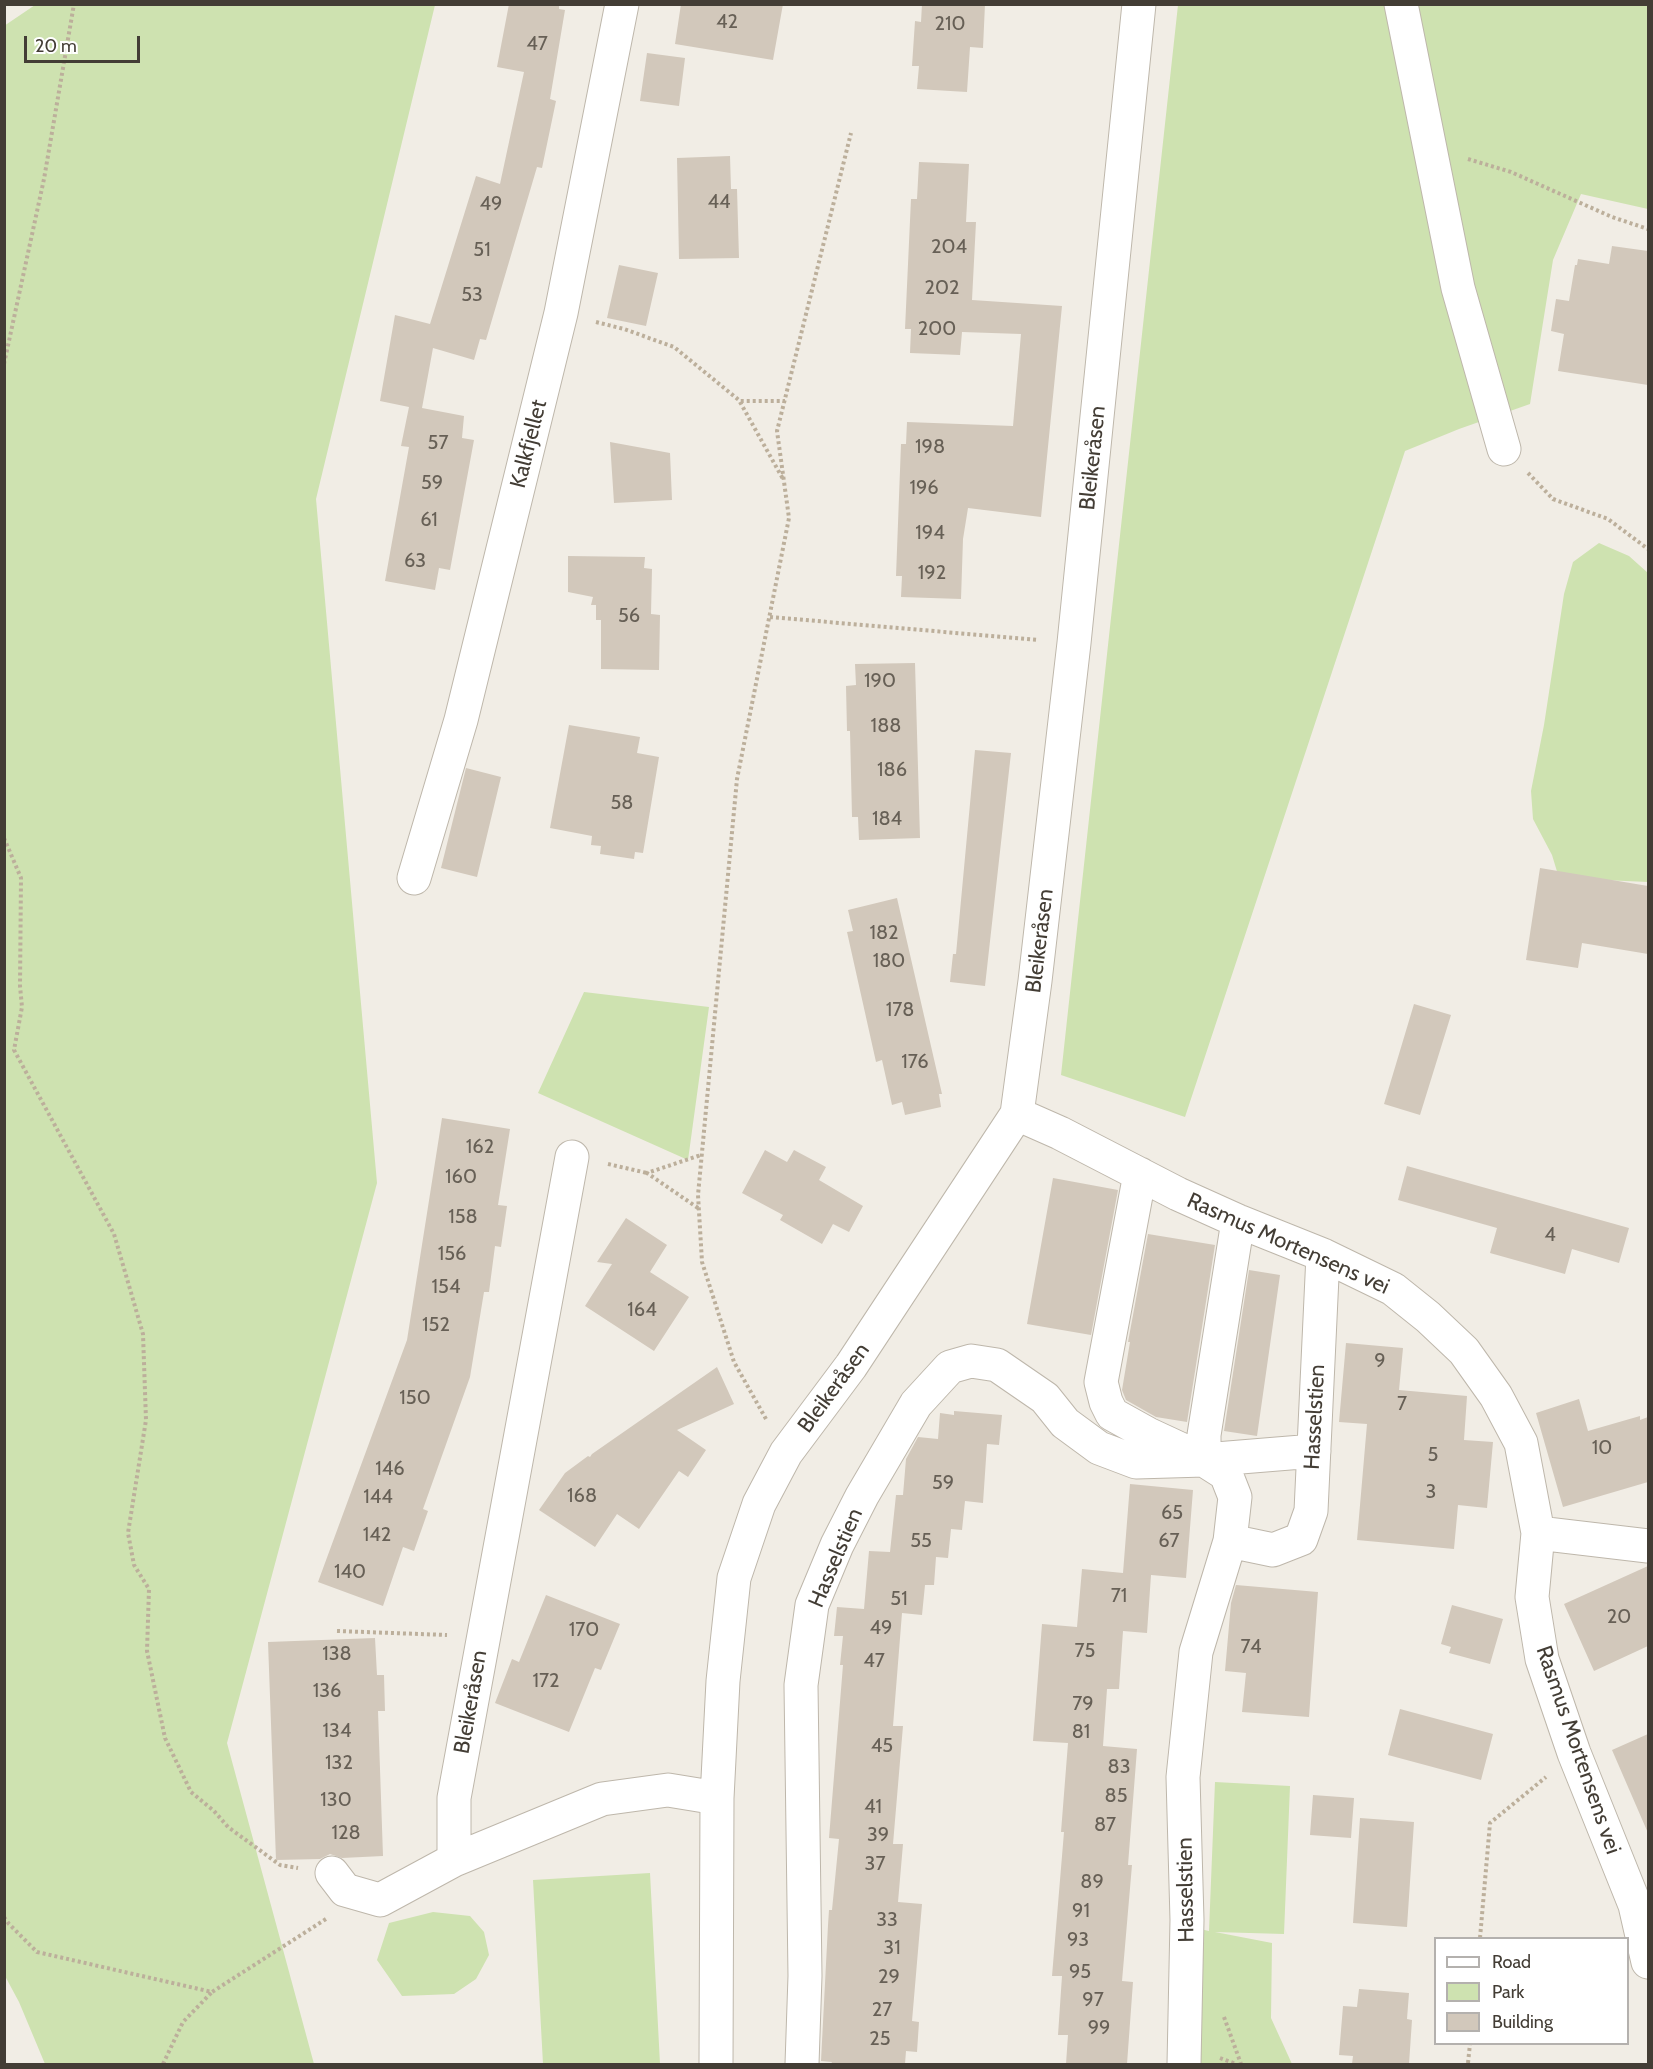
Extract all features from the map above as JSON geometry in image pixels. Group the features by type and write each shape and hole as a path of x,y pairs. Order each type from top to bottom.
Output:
{"street":[{"name":"Kalkfjellet","path":"414,878 461,720 561,313 622,4"},
{"name":"Bleikeråsen","path":"716,2064 717,1798 723,1681 734,1578 759,1504 786,1453 851,1366 1017,1114 1035,981 1074,643 1139,4"},
{"path":"1401,4 1458,288 1504,449"},
{"name":"Rasmus Mortensens vei","path":"1017,1114 1238,1221 1323,1255 1393,1289 1428,1317 1464,1351 1496,1396 1521,1443 1538,1533 1532,1597 1542,1659 1574,1753 1635,1905 1648,1962"},
{"name":"Bleikeråsen","path":"454,1860 454,1798 572,1156"},
{"path":"1140,1174 1101,1382 1112,1414 1204,1460 1314,1451"},
{"path":"1204,1460 1204,1435 1238,1221"},
{"name":"Hasselstien","path":"1230,1541 1273,1550 1301,1539 1311,1511 1323,1255"},
{"name":"Hasselstien","path":"802,2064 805,1976 801,1684 812,1605 837,1545 862,1496 916,1404 950,1367 971,1361 997,1365 1045,1398 1065,1423 1099,1448 1136,1462 1204,1460 1226,1474 1235,1497 1230,1541 1196,1652 1183,1777 1187,1920 1184,2064"},
{"path":"1538,1533 1648,1546"},
{"path":"332,1873 345,1890 380,1900 454,1860 602,1799 668,1790 717,1798"}],"path":[{"path":"4,364 44,178 74,4"},
{"path":"786,1453 734,1362 702,1262 698,1208 701,1155 737,779 789,518 777,431 851,133"},
{"path":"1430,147 1511,172 1612,217 1648,229"},
{"path":"624,329 674,347 740,401 784,482"},
{"path":"740,401 785,401"},
{"path":"1504,449 1553,499 1608,519 1648,549"},
{"path":"770,617 1074,643"},
{"path":"4,838 21,878 20,986 22,1007 14,1050 114,1234 143,1334 146,1420 128,1533 134,1565 149,1589 147,1651 165,1738 191,1792 214,1811 228,1827 280,1865 332,1873"},
{"path":"698,1208 647,1173 701,1155"},
{"path":"337,1631 484,1637"},
{"path":"1480,1937 1490,1823 1574,1753"},
{"path":"163,2064 183,2022 212,1992 331,1915 380,1900"},
{"path":"4,1917 37,1952 212,1992"},
{"path":"1468,2063 1470,2045"}],"green space":[{"path":"35,5 435,5 316,499 377,1183 227,1743 314,2064 45,2064 19,2002 5,1976 4,26"},
{"path":"1178,5 1648,5 1648,209 1581,194 1553,260 1530,404 1405,451 1185,1117 1061,1075"},
{"path":"1599,543 1629,556 1648,573 1648,882 1559,878 1552,855 1533,819 1531,791 1544,725 1564,594 1573,562"},
{"path":"584,992 709,1007 688,1160 538,1093"},
{"path":"1215,1782 1290,1786 1284,1934 1215,1932 1272,1943 1271,2018 1292,2064 1192,2064 1200,1929 1209,1931"},
{"path":"650,1873 660,2064 543,2064 533,1880"},
{"path":"433,1912 470,1916 484,1932 489,1955 476,1979 454,1994 402,1996 377,1960 389,1923"}],"building":[{"path":"509,4 559,4 559,9 565,10 550,99 556,101 542,168 537,167 486,340 480,339 474,360 433,348 422,408 464,416 462,438 474,440 450,570 439,568 435,590 385,581 409,447 401,446 409,407 380,401 395,315 430,324 476,176 500,184 524,72 497,67"},
{"path":"681,4 783,4 773,60 675,44"},
{"path":"922,4 985,4 983,48 970,47 967,92 917,89 919,66 912,66 915,21 921,22"},
{"path":"647,53 685,58 679,106 640,101"},
{"path":"730,156 731,189 737,189 739,258 679,259 677,158"},
{"path":"919,162 969,164 966,222 976,222 972,300 1062,306 1041,517 968,508 963,539 961,599 901,597 902,576 896,576 901,444 906,444 907,422 1013,426 1021,334 962,332 960,355 910,353 911,329 905,329 911,199 917,199"},
{"path":"1612,246 1648,251 1648,385 1558,371 1564,334 1551,331 1556,299 1569,301 1578,259 1609,264"},
{"path":"619,265 658,273 646,326 607,318"},
{"path":"610,442 670,453 672,500 614,503"},
{"path":"568,556 645,557 644,568 652,569 651,614 660,615 659,670 601,669 601,620 596,620 596,605 591,605 593,597 568,592"},
{"path":"915,663 920,838 859,840 858,817 852,817 850,731 847,731 846,686 856,685 855,664"},
{"path":"569,725 640,737 637,753 659,757 643,853 635,852 634,859 600,854 601,846 591,845 592,836 550,828"},
{"path":"975,750 1011,753 985,986 950,982 953,954 956,954"},
{"path":"466,768 501,777 477,877 441,868"},
{"path":"1540,868 1648,886 1648,954 1582,943 1578,968 1526,960"},
{"path":"897,898 942,1094 939,1094 941,1107 905,1115 902,1102 892,1105 882,1060 876,1062 847,932 853,931 848,910"},
{"path":"1414,1004 1451,1015 1420,1115 1384,1104"},
{"path":"442,1118 510,1129 498,1205 507,1206 501,1247 495,1246 489,1292 484,1292 470,1377 423,1509 428,1511 414,1551 403,1547 383,1606 318,1582 407,1340"},
{"path":"765,1150 787,1162 794,1150 826,1167 819,1180 863,1206 849,1232 833,1224 822,1244 780,1220 783,1215 742,1193"},
{"path":"1407,1166 1629,1228 1619,1263 1572,1249 1565,1274 1490,1253 1497,1228 1398,1200"},
{"path":"1053,1178 1118,1190 1091,1335 1027,1324"},
{"path":"626,1218 667,1245 650,1272 689,1297 654,1351 585,1306 612,1264 597,1262"},
{"path":"1148,1234 1215,1245 1187,1422 1156,1417 1126,1400 1122,1390 1130,1342 1128,1342"},
{"path":"1249,1270 1280,1275 1257,1436 1224,1431"},
{"path":"1346,1343 1403,1348 1399,1390 1467,1396 1464,1440 1493,1442 1487,1508 1458,1505 1454,1549 1357,1540 1367,1424 1339,1422"},
{"path":"717,1367 734,1404 677,1430 706,1450 688,1477 679,1471 639,1529 617,1514 595,1547 539,1510 565,1473"},
{"path":"1579,1399 1588,1431 1640,1416 1640,1420 1648,1417 1648,1482 1563,1507 1536,1413"},
{"path":"954,1411 1002,1415 999,1445 987,1444 983,1503 965,1501 962,1530 951,1529 948,1558 936,1557 934,1585 925,1585 922,1615 902,1613 893,1726 903,1726 893,1844 903,1844 898,1902 922,1904 912,2021 919,2022 917,2052 906,2051 905,2064 831,2064 832,2062 821,2061 829,1910 832,1910 839,1839 829,1838 843,1665 840,1665 843,1636 834,1636 837,1607 864,1609 869,1551 890,1552 896,1495 903,1495 906,1459 918,1437 938,1439 940,1413 954,1415"},
{"path":"1130,1484 1193,1490 1186,1578 1151,1575 1147,1633 1123,1631 1119,1689 1107,1689 1103,1746 1137,1749 1128,1865 1132,1865 1122,1981 1133,1982 1127,2064 1066,2064 1068,2035 1058,2035 1062,1976 1052,1976 1064,1832 1061,1832 1068,1743 1033,1741 1042,1624 1077,1627 1082,1569 1123,1573"},
{"path":"1648,1566 1648,1646 1594,1671 1564,1604"},
{"path":"1236,1585 1318,1592 1309,1717 1242,1712 1246,1673 1225,1671 1231,1603"},
{"path":"546,1595 620,1624 601,1670 595,1668 569,1732 495,1703 512,1659 519,1662"},
{"path":"1452,1605 1503,1619 1490,1664 1449,1653 1451,1647 1441,1644"},
{"path":"375,1638 377,1675 384,1675 385,1711 378,1711 383,1856 342,1858 330,1854 320,1859 276,1860 268,1642"},
{"path":"1400,1709 1493,1734 1481,1780 1388,1755"},
{"path":"1648,1734 1648,1833 1612,1750"},
{"path":"1313,1795 1354,1798 1351,1838 1310,1835"},
{"path":"1360,1818 1414,1822 1407,1927 1353,1923"},
{"path":"1359,1989 1409,1993 1407,2019 1412,2020 1409,2064 1352,2064 1353,2056 1339,2055 1343,2006 1357,2007"}]}
